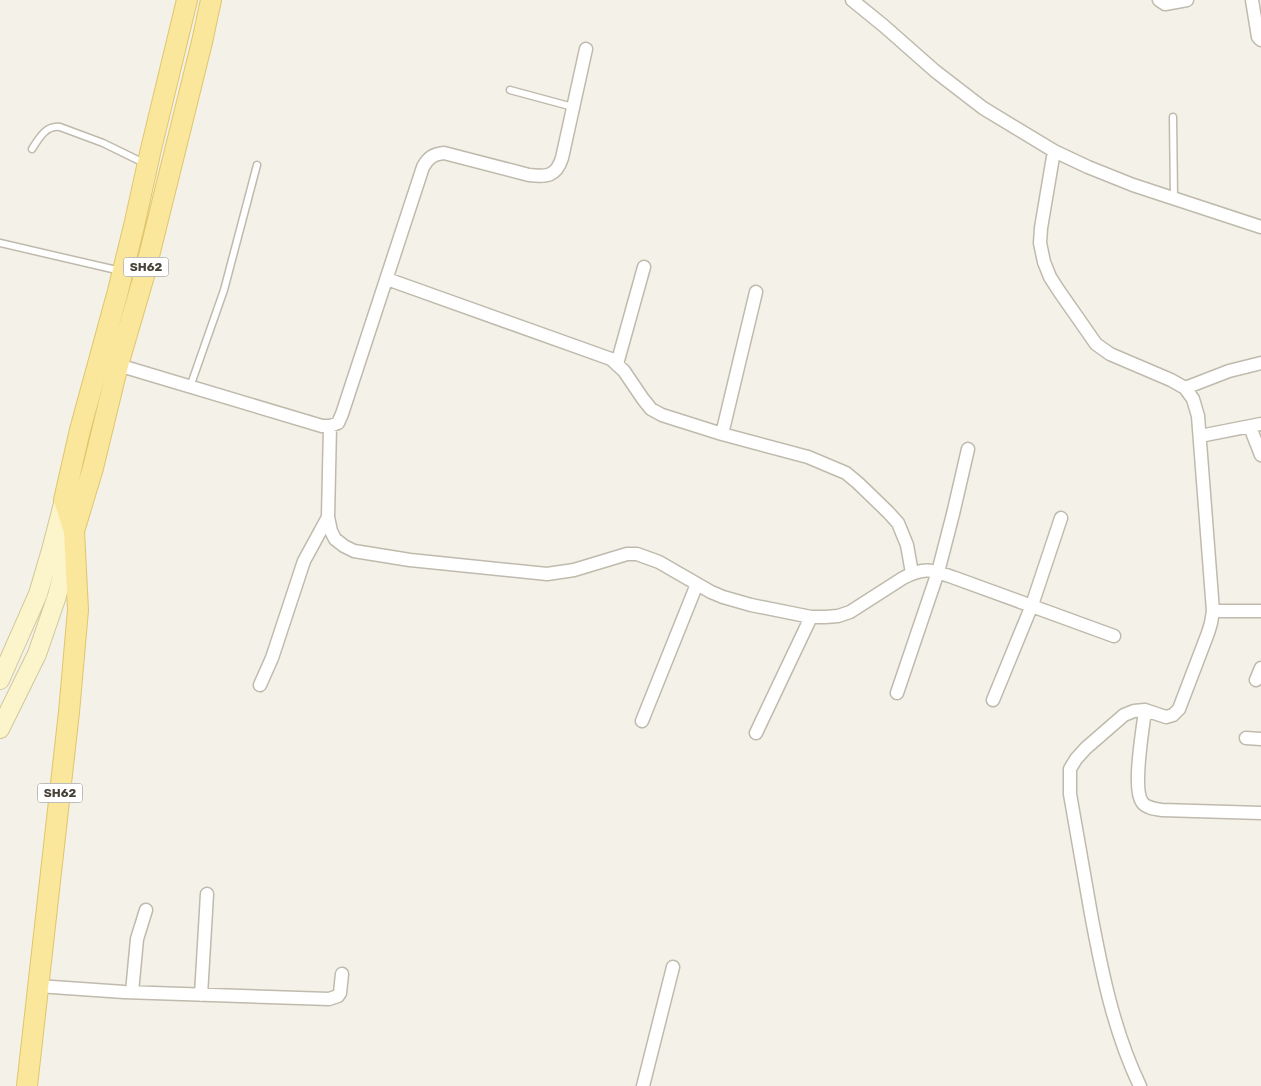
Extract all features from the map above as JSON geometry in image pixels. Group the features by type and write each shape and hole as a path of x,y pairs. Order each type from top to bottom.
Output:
{"main road":[{"name":"SH62","path":"27,1086 78,610 74,531 64,500 80,430 122,271 187,0"},
{"name":"SH62","path":"74,531 146,266 211,0"}],"street":[{"path":"852,0 935,71 983,108 1054,151 1133,185 1261,227"},
{"path":"1159,0 1165,4 1187,0"},
{"path":"1252,0 1258,37 1261,40"},
{"path":"118,365 322,426 338,423 423,167 428,158 435,154 444,153 529,175 542,176 553,173 559,168 586,49"},
{"path":"1054,151 1040,243 1044,262 1050,277 1096,344 1110,354 1171,380 1185,388 1193,399 1198,416 1200,436 1213,611 1208,633 1178,709 1173,715 1166,717 1144,710 1124,715 1086,748 1076,758 1070,769 1070,794 1102,972 1122,1044 1140,1086"},
{"path":"617,364 644,267"},
{"path":"387,279 610,359 624,371 651,409 662,415 722,434 808,457 846,473 898,523 907,545 912,573"},
{"path":"722,434 756,292"},
{"path":"1185,388 1229,371 1261,363"},
{"path":"1200,436 1256,425 1261,455"},
{"path":"330,426 328,517 335,539 354,551 410,560 547,574 574,570 627,554 638,554 659,562 711,592 735,601 810,617 825,618 850,612 912,573 924,570 938,572 1114,636"},
{"path":"897,693 938,572 968,449"},
{"path":"0,680 38,594 64,500"},
{"path":"260,685 272,658 304,561 328,517"},
{"path":"993,700 1032,605 1061,518"},
{"path":"0,729 37,654 57,596 74,531"},
{"path":"642,721 697,584"},
{"path":"1213,611 1261,611"},
{"path":"756,733 810,617"},
{"path":"1256,680 1261,668"},
{"path":"1144,710 1137,781 1138,794 1142,804 1162,810 1261,813"},
{"path":"1246,738 1261,739"},
{"path":"201,995 207,894"},
{"path":"132,992 137,939 146,910"},
{"path":"643,1086 673,967"},
{"path":"38,986 132,992 329,999 338,996 342,974"}],"lane":[{"path":"510,90 573,107"},
{"path":"1174,117 1174,198"},
{"path":"32,149 45,132 55,127 103,143 147,164"},
{"path":"190,387 224,290 256,165"},
{"path":"0,243 122,271"}]}
